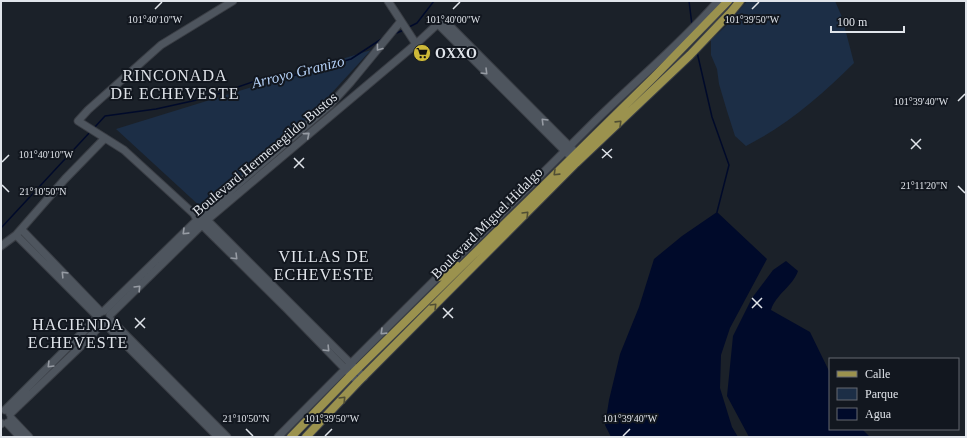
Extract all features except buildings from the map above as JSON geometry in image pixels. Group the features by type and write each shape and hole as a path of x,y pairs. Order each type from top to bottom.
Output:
{"main road":[{"name":"Boulevard Miguel Hidalgo","path":"306,437 576,158 652,74 728,1"},
{"name":"Boulevard Miguel Hidalgo","path":"291,437 351,369 576,158 690,55 740,1"},
{"path":"438,277 477,251"}],"street":[{"path":"233,1 161,45 98,101 80,123 135,158 200,219 361,380"},
{"path":"388,1 416,44"},
{"path":"700,27 718,1"},
{"path":"392,32 393,9"},
{"name":"Boulevard Hermenegildo Bustos","path":"200,219 416,44 441,22 567,149"},
{"name":"Boulevard Hermenegildo Bustos","path":"4,417 79,348 103,318 200,219 330,105 392,32 402,24"},
{"name":"Boulevard Miguel Hidalgo","path":"278,437 351,369 438,277 599,117 652,74"},
{"path":"1,246 22,230 65,179 105,138"},
{"path":"567,149 576,158"},
{"path":"22,230 103,318 218,437"},
{"path":"16,235 227,437"},
{"path":"4,417 20,437"},
{"path":"4,417 29,437"}],"green space":[{"path":"747,1 835,1 842,17 854,63 803,109 776,129 746,146 735,136 719,84 717,69 711,55 711,40 727,25"},
{"path":"371,50 307,120 224,193 203,209 116,129"}],"water":[{"path":"717,212 767,259 730,328 721,355 720,388 732,427 738,437 611,437 605,425 609,400 620,354 639,307 654,259 682,236"},
{"path":"786,261 798,271 796,276 773,304 771,310 810,332 829,371 829,430 863,430 870,437 749,437 727,396 733,336 752,298 773,270"}],"waterway":[{"name":"Arroyo Granizo","path":"409,27 417,23 434,1"},
{"path":"689,1 692,25"},
{"name":"Arroyo Granizo","path":"394,34 404,30"},
{"name":"Arroyo Granizo","path":"94,128 105,116 156,109 206,98 264,78 292,76 351,59 383,38"},
{"path":"697,52 712,117 729,165 717,212"},
{"name":"Arroyo Granizo","path":"1,228 91,131"}],"place":[{"name":"OXXO","path":"422,53"}],"district":[{"name":"RINCONADA DE ECHEVESTE","path":"175,84"},
{"name":"VILLAS DE ECHEVESTE","path":"324,265"},
{"name":"HACIENDA ECHEVESTE","path":"78,333"}]}
